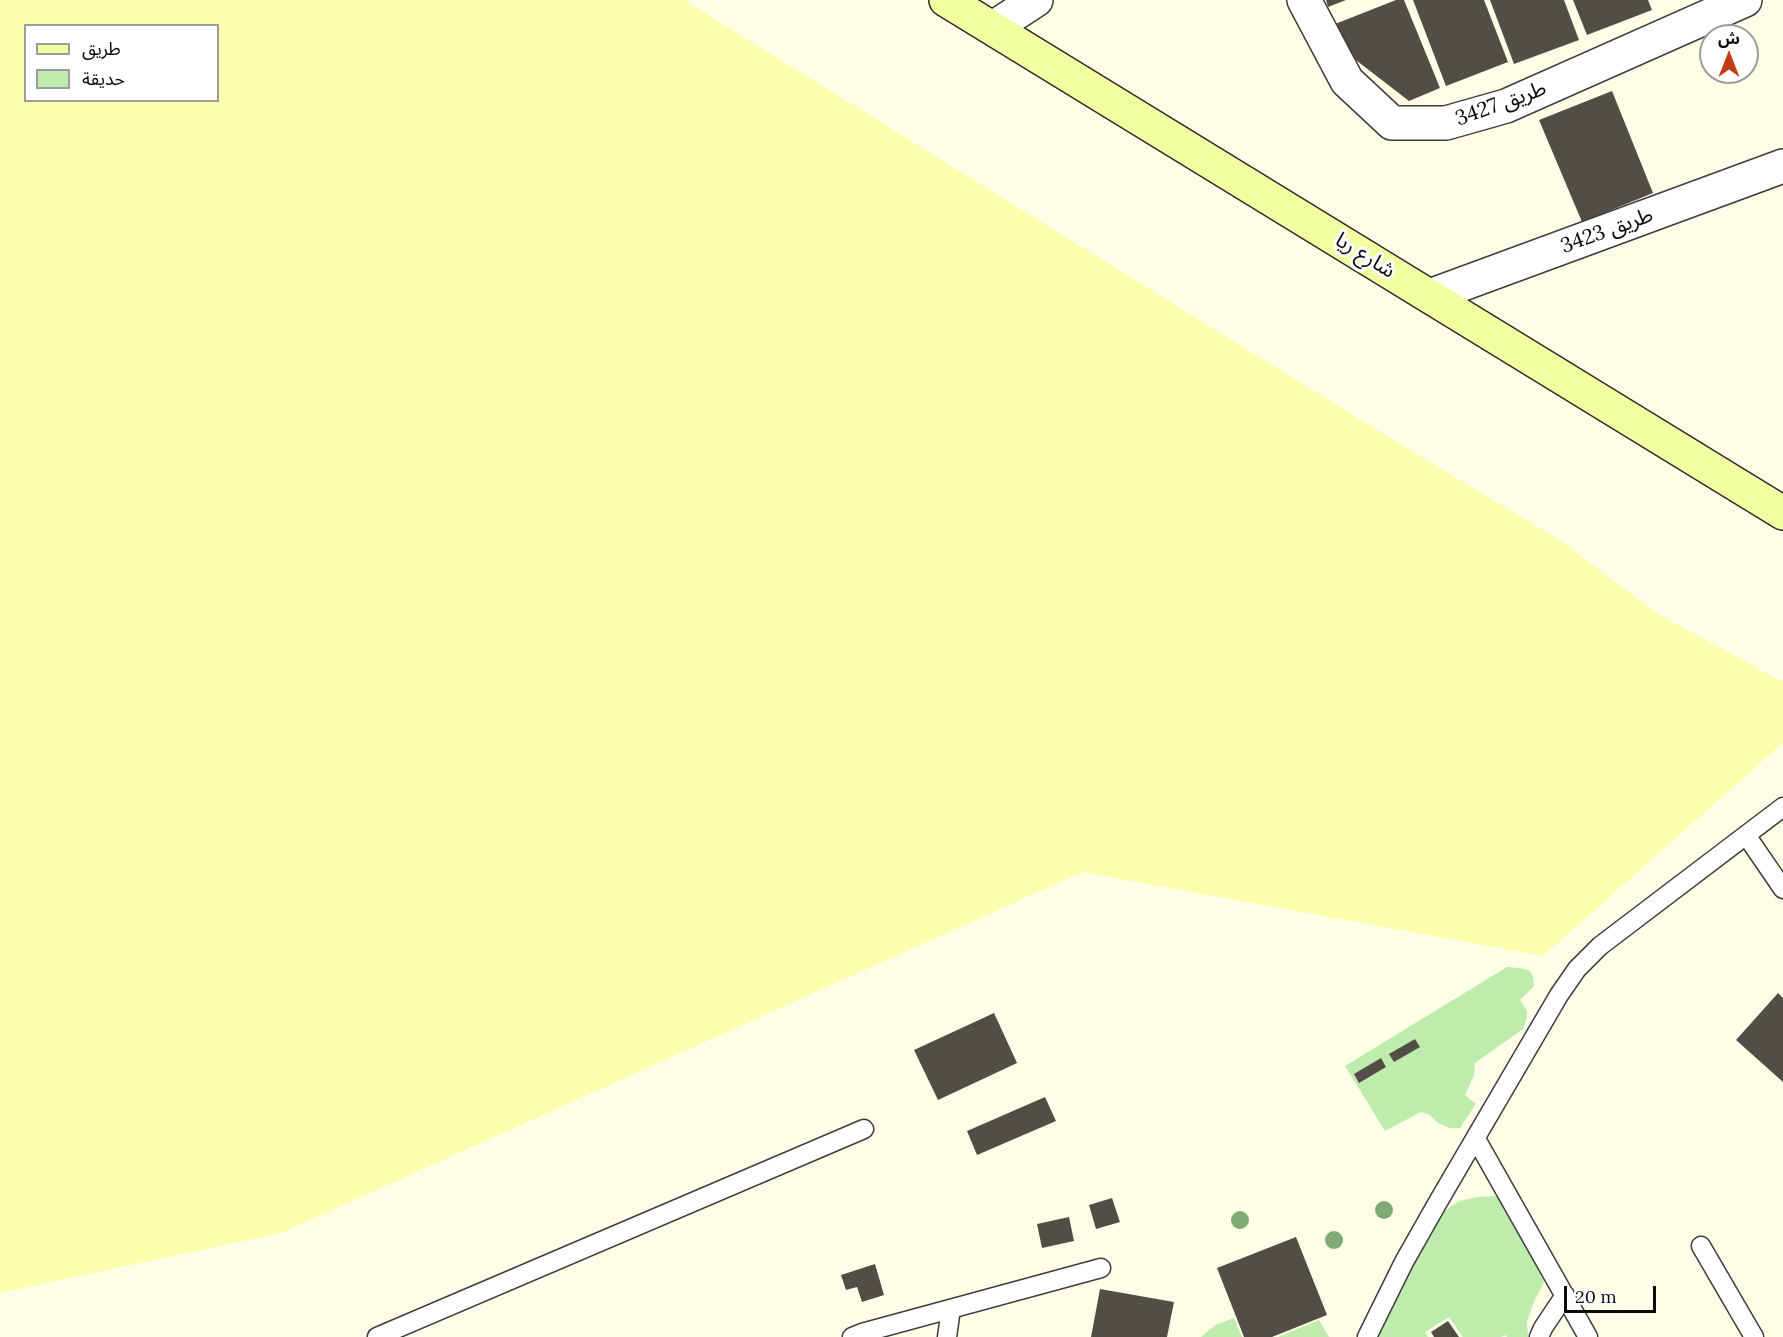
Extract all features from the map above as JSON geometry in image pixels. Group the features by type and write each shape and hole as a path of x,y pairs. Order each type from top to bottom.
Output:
{"main road":[{"name":"شارع ريا","path":"946,0 1783,513"}],"street":[{"path":"993,28 1036,0"},
{"name":"طريق 3427","path":"1304,0 1347,81 1392,123 1446,123 1506,106 1745,0"},
{"name":"طريق 3423","path":"1430,296 1783,166"}],"lane":[{"path":"1367,1337 1404,1262 1559,995 1577,969 1600,946 1783,807"},
{"path":"1746,835 1783,889"},
{"path":"377,1337 864,1129"},
{"path":"1476,1139 1588,1337"},
{"path":"1701,1246 1754,1337"},
{"path":"852,1337 1101,1268"},
{"path":"1539,1337 1542,1328 1565,1295"},
{"path":"947,1337 951,1309"}],"green space":[{"path":"1507,967 1530,971 1533,977 1534,986 1520,1000 1527,1011 1527,1019 1523,1029 1475,1063 1474,1075 1465,1095 1476,1104 1460,1128 1450,1128 1421,1112 1385,1131 1345,1066"},
{"path":"1495,1196 1506,1201 1544,1282 1527,1322 1528,1337 1507,1337 1506,1335 1463,1337 1449,1317 1425,1332 1428,1337 1378,1337 1430,1225 1459,1201"},
{"path":"1234,1318 1242,1337 1201,1337 1215,1325"},
{"path":"1319,1320 1329,1337 1278,1337"}],"sand":[{"path":"0,0 684,0 1351,414 1561,541 1658,614 1783,682 1783,743 1543,956 1082,872 281,1233 0,1293"}],"building":[{"path":"1326,0 1346,0 1328,7"},
{"path":"1396,0 1404,0 1440,88 1409,101 1348,54 1335,24"},
{"path":"1413,0 1484,0 1508,62 1446,86"},
{"path":"1490,0 1564,0 1579,40 1514,64"},
{"path":"1573,0 1648,0 1652,10 1587,35"},
{"path":"1612,91 1653,193 1582,222 1539,120"},
{"path":"1778,993 1783,998 1783,1082 1736,1040"},
{"path":"994,1013 1017,1063 938,1100 914,1050"},
{"path":"1415,1039 1420,1047 1394,1062 1389,1054"},
{"path":"1381,1058 1386,1067 1359,1083 1354,1074"},
{"path":"1045,1097 1056,1121 977,1155 967,1131"},
{"path":"1112,1198 1120,1222 1096,1229 1089,1205"},
{"path":"1069,1217 1074,1241 1042,1248 1037,1224"},
{"path":"1296,1237 1327,1315 1272,1337 1244,1337 1217,1268"},
{"path":"875,1264 884,1295 862,1302 857,1287 846,1290 841,1275"},
{"path":"1100,1289 1174,1302 1167,1337 1091,1337"},
{"path":"1448,1321 1459,1337 1434,1337 1431,1332"}]}
